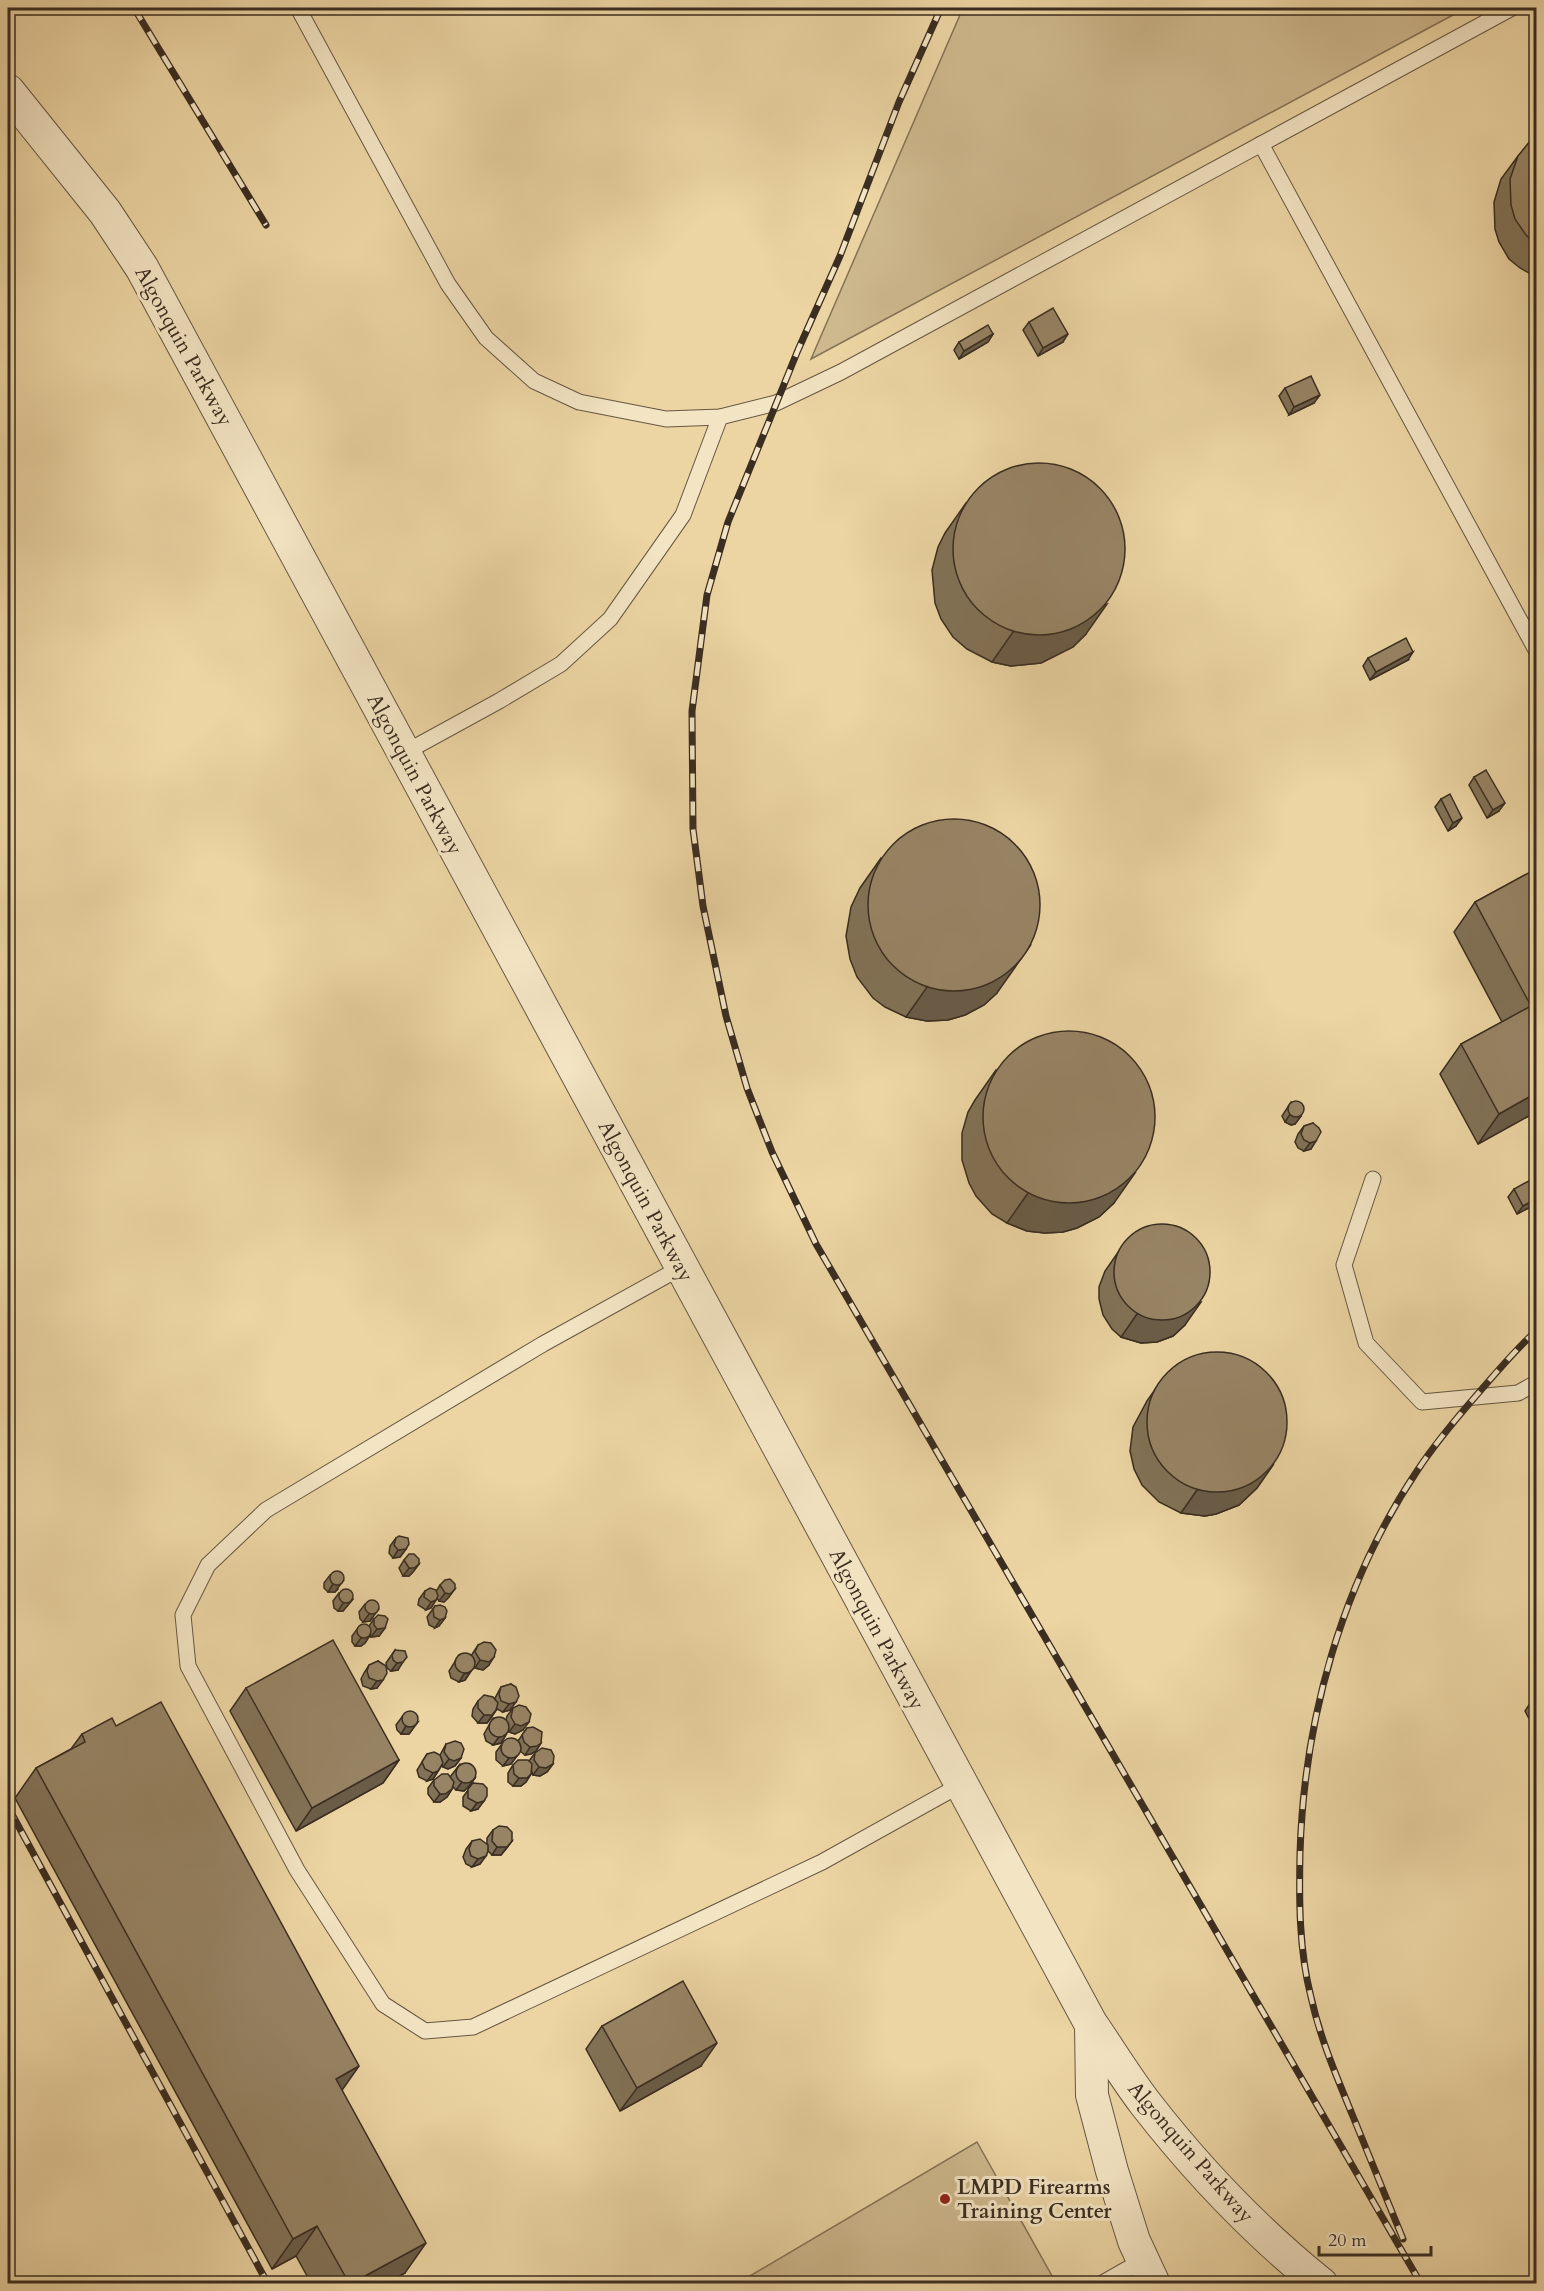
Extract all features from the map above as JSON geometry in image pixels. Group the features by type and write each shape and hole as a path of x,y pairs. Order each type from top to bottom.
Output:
{"street":[{"name":"Algonquin Parkway","path":"8,91 105,212 142,268 1091,2024 1144,2102 1220,2192 1281,2251 1321,2283"},
{"path":"1091,2024 1092,2095 1134,2241 1148,2272"}],"lane":[{"path":"298,8 448,284 486,338 534,381 579,402 666,418 720,417 776,403 841,372 1512,8"},
{"path":"1261,144 1536,650"},
{"path":"404,753 561,664 610,619 684,515 720,417"},
{"path":"1373,1179 1344,1265 1366,1343 1422,1402 1518,1393 1536,1383"},
{"path":"682,1267 543,1344 266,1510 208,1565 183,1615 188,1666 297,1870 383,2004 425,2031 472,2027 822,1862 962,1784"},
{"path":"1101,2283 1148,2272"}],"shaded area":[{"path":"963,8 1466,8 811,359"},
{"name":"LMPD Firearms Training Center","path":"977,2142 1056,2283 738,2283"}],"building":[{"path":"1536,136 1536,245 1515,219 1511,205 1510,179 1518,156"},
{"path":"1053,308 1068,334 1043,348 1029,322"},
{"path":"988,325 993,334 964,351 959,342"},
{"path":"1311,376 1320,395 1294,407 1285,388"},
{"path":"1039,463 1056,464 1072,469 1087,477 1100,488 1111,501 1119,516 1124,532 1124,566 1119,582 1111,597 1100,610 1087,621 1072,629 1056,634 1039,635 1022,634 1006,629 991,621 978,610 967,597 959,582 954,566 953,549 954,532 959,516 967,501 978,488 991,477 1006,469 1022,464"},
{"path":"1406,638 1413,652 1376,672 1368,658"},
{"path":"1486,770 1505,803 1493,810 1474,777"},
{"path":"1450,794 1462,818 1453,823 1441,799"},
{"path":"954,819 987,825 1002,833 1015,844 1026,857 1034,872 1040,905 1034,938 1026,953 1015,966 1002,977 987,985 954,991 921,985 906,977 893,966 882,953 874,938 868,905 874,872 882,857 893,844 906,833 921,825"},
{"path":"1536,869 1536,1093 1499,1114 1461,1044 1531,1006 1475,902"},
{"path":"1069,1031 1086,1032 1102,1037 1117,1045 1130,1056 1141,1069 1149,1084 1154,1100 1154,1134 1149,1150 1141,1165 1130,1178 1117,1189 1102,1197 1086,1202 1069,1203 1052,1202 1036,1197 1021,1189 1008,1178 997,1165 989,1150 984,1134 983,1117 984,1100 989,1084 997,1069 1008,1056 1021,1045 1036,1037 1052,1032"},
{"path":"1296,1101 1302,1103 1304,1109 1302,1115 1296,1117 1290,1115 1288,1109 1290,1103"},
{"path":"1313,1123 1321,1132 1316,1141 1310,1143 1304,1140 1301,1134 1304,1126"},
{"path":"1536,1177 1536,1199 1523,1206 1514,1189"},
{"path":"1162,1224 1180,1228 1196,1238 1206,1254 1210,1272 1206,1290 1196,1306 1180,1316 1162,1320 1144,1316 1128,1306 1118,1290 1114,1272 1118,1254 1128,1238 1144,1228"},
{"path":"1217,1352 1244,1358 1256,1364 1266,1373 1275,1383 1281,1395 1287,1422 1281,1449 1275,1461 1266,1471 1256,1480 1244,1486 1217,1492 1190,1486 1178,1480 1168,1471 1159,1461 1153,1449 1147,1422 1153,1395 1159,1383 1168,1373 1178,1364 1190,1358"},
{"path":"399,1536 408,1538 409,1544 406,1549 398,1550 394,1545"},
{"path":"409,1554 414,1554 419,1559 419,1564 414,1568 409,1568 404,1560"},
{"path":"334,1571 340,1571 344,1578 340,1585 334,1585 330,1581 330,1575"},
{"path":"450,1579 455,1584 455,1589 450,1594 445,1593 440,1585"},
{"path":"430,1588 436,1590 438,1596 431,1602 424,1597 425,1591"},
{"path":"343,1589 349,1589 353,1596 349,1603 343,1603 339,1599 339,1593"},
{"path":"369,1600 375,1600 379,1607 375,1614 369,1614 365,1610 365,1604"},
{"path":"440,1605 447,1611 445,1618 440,1620 434,1617 433,1609"},
{"path":"378,1615 388,1619 385,1628 377,1629 374,1625 374,1619"},
{"path":"364,1624 369,1626 371,1631 369,1636 364,1638 359,1636 357,1631 359,1626"},
{"path":"333,1640 399,1760 312,1808 246,1688"},
{"path":"484,1642 491,1643 496,1650 489,1662 480,1660 475,1652 478,1645"},
{"path":"395,1650 405,1651 407,1657 403,1662 397,1663 393,1660 392,1655"},
{"path":"465,1653 472,1656 475,1663 472,1670 465,1673 458,1670 455,1663 458,1656"},
{"path":"378,1661 386,1666 387,1673 383,1680 377,1681 369,1678 367,1671 369,1665"},
{"path":"511,1684 516,1687 519,1696 516,1702 509,1704 501,1701 499,1694 501,1687"},
{"path":"484,1695 493,1697 498,1703 492,1715 484,1715 478,1708 478,1701"},
{"path":"161,1702 359,2066 336,2079 426,2243 352,2283 349,2283 317,2226 293,2239 36,1768 85,1742 82,1734 112,1718 116,1726"},
{"path":"519,1705 526,1707 531,1714 529,1722 521,1726 515,1724 511,1717 513,1708"},
{"path":"410,1711 418,1719 410,1727 402,1719"},
{"path":"499,1717 506,1720 509,1727 506,1734 499,1737 492,1734 489,1727 492,1720"},
{"path":"533,1727 542,1732 541,1743 530,1747 524,1742 522,1735 527,1728"},
{"path":"511,1738 518,1741 521,1748 518,1755 511,1758 504,1755 501,1748 504,1741"},
{"path":"455,1741 461,1743 464,1749 461,1758 454,1761 449,1759 444,1752 446,1744"},
{"path":"542,1748 551,1750 554,1756 553,1764 546,1768 539,1767 534,1760 535,1753"},
{"path":"434,1752 440,1755 443,1763 438,1771 433,1773 425,1769 422,1762 427,1754"},
{"path":"518,1760 528,1760 532,1764 531,1774 527,1778 519,1778 514,1774 513,1765"},
{"path":"466,1763 473,1766 476,1773 473,1780 466,1783 459,1780 456,1773 459,1766"},
{"path":"442,1774 448,1774 454,1782 452,1789 445,1794 440,1794 434,1786 434,1780"},
{"path":"473,1783 483,1784 487,1788 484,1801 477,1803 468,1798 468,1789"},
{"path":"499,1826 507,1827 512,1832 512,1841 507,1847 497,1847 492,1841 493,1830"},
{"path":"480,1839 488,1845 488,1851 486,1856 478,1859 471,1856 469,1849 472,1841"},
{"path":"683,1981 717,2043 637,2088 602,2026"}],"railway":[{"path":"134,8 266,225"},
{"path":"941,8 899,102 840,256 798,350 728,522 707,595 692,711 693,829 703,906 726,1016 747,1088 772,1152 816,1244 1420,2282"},
{"path":"1403,2239 1329,2056 1307,1979 1301,1925 1300,1853 1309,1753 1319,1703 1348,1606 1391,1514 1417,1471 1445,1433 1505,1363 1536,1331"},
{"path":"8,1807 268,2284"}],"place":[{"name":"LMPD Firearms Training Center","path":"945,2199"}]}
